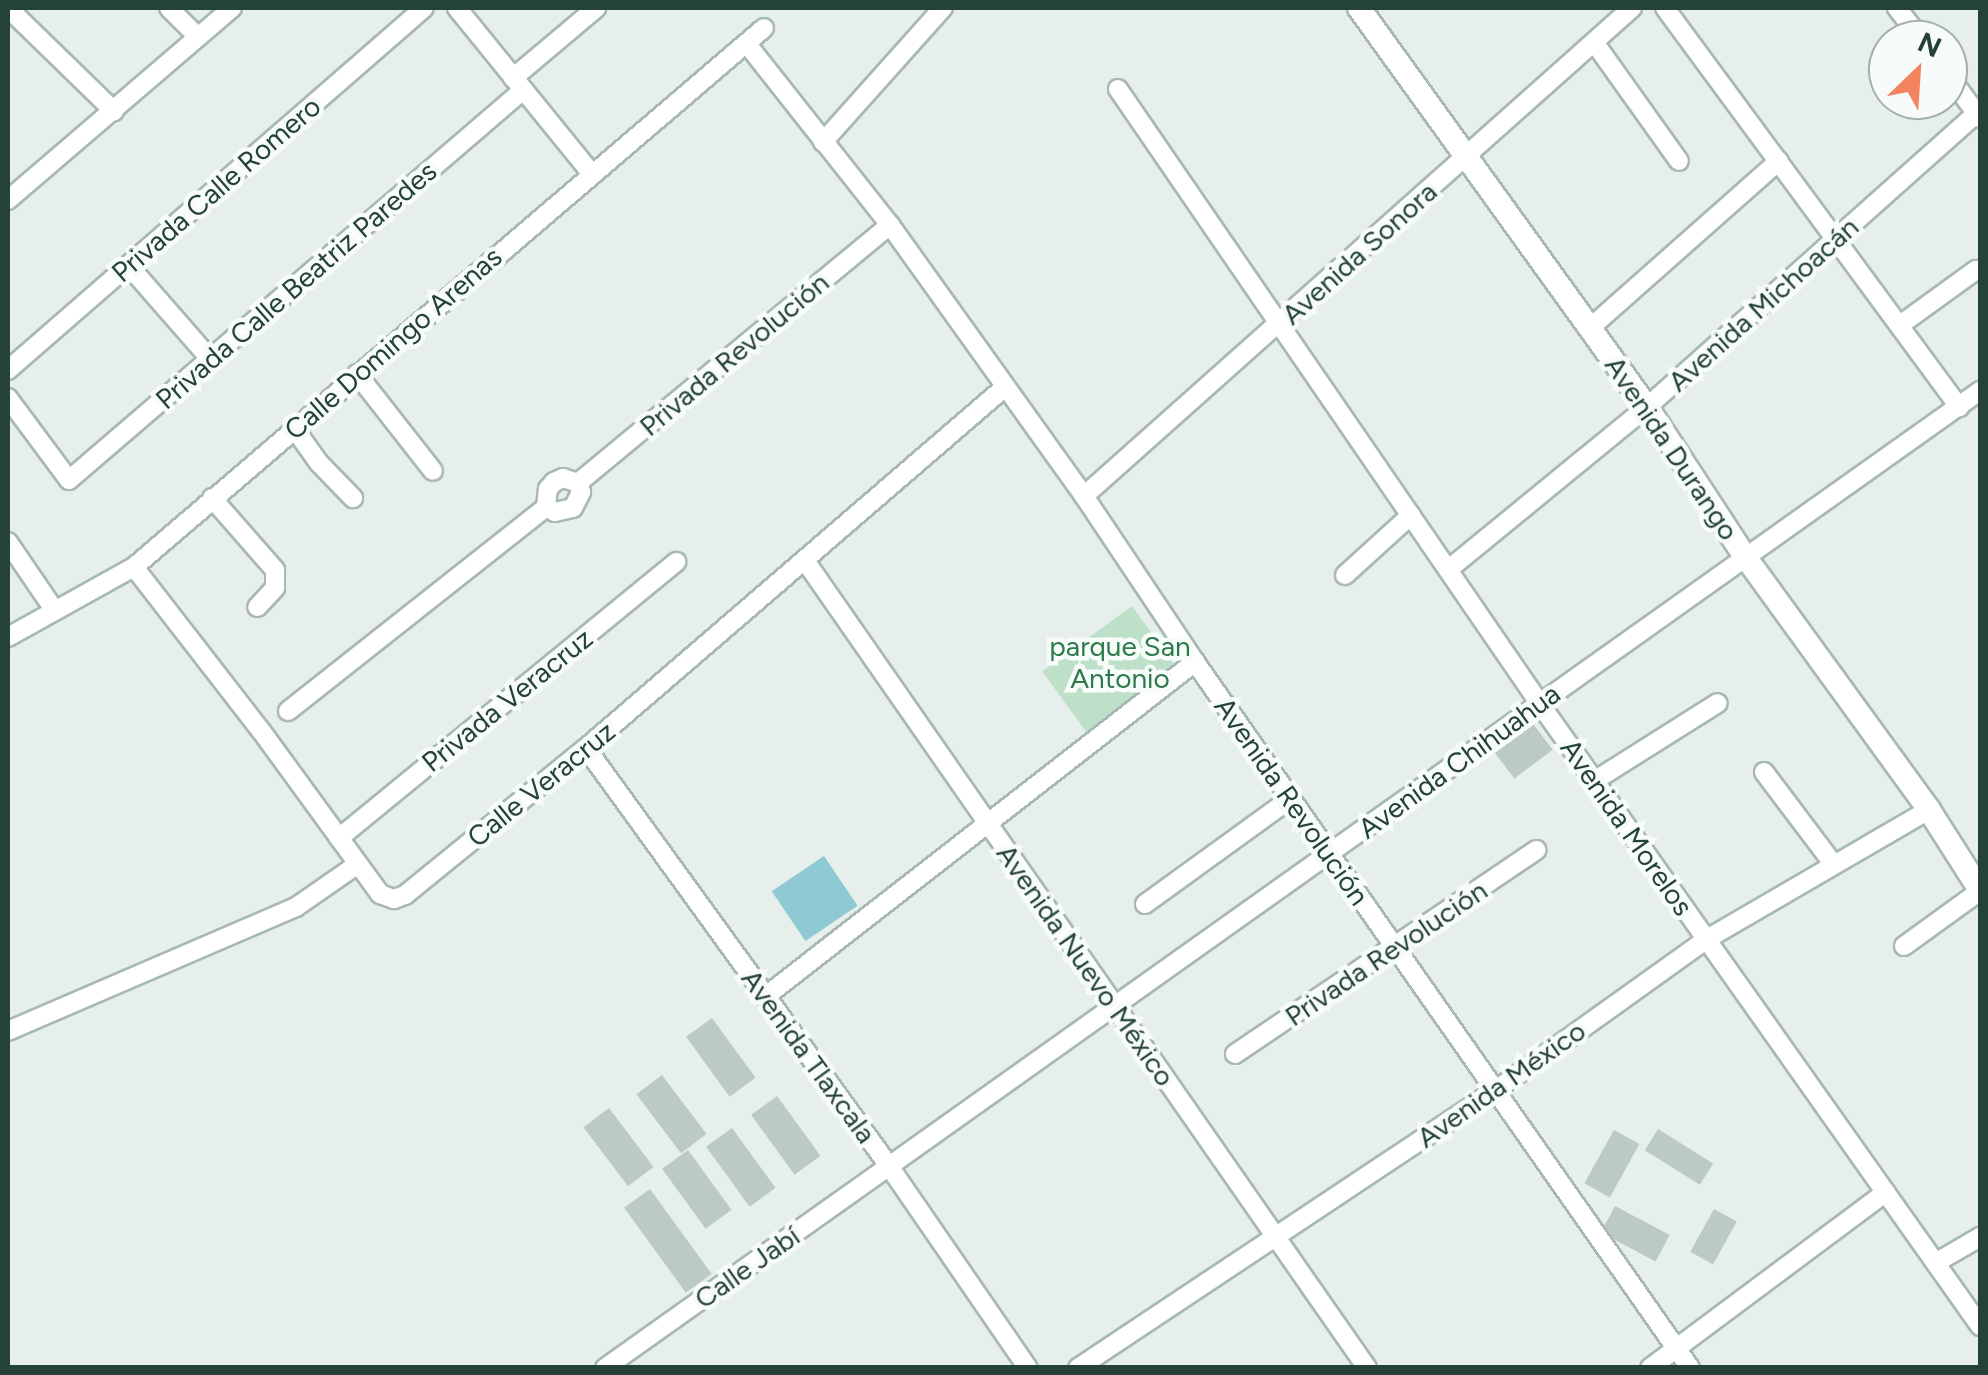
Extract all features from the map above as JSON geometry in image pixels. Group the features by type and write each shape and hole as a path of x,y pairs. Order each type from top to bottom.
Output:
{"street":[{"path":"8,8 114,111"},
{"path":"169,8 198,36"},
{"path":"10,194 114,111 232,8"},
{"name":"Privada Calle Romero","path":"8,370 424,8"},
{"path":"457,8 591,172"},
{"name":"Privada Calle Beatriz Paredes","path":"8,398 69,480 518,84 596,8"},
{"path":"823,142 943,8"},
{"name":"Avenida Durango","path":"1360,8 1647,407 1744,555 1929,810 1980,890"},
{"name":"Avenida Sonora","path":"1084,496 1632,8"},
{"path":"1665,8 1959,407"},
{"name":"Calle Domingo Arenas","path":"8,638 134,567 591,172 764,28"},
{"path":"1594,42 1679,161"},
{"name":"Avenida Revolución","path":"748,44 890,225 1084,496 1290,799 1690,1368"},
{"name":"Avenida Morelos","path":"1118,89 1540,704 1980,1326"},
{"name":"Avenida Michoacán","path":"1449,570 1647,407 1979,114"},
{"path":"1590,328 1779,160"},
{"name":"Privada Revolución","path":"578,482 890,225"},
{"path":"129,266 210,359"},
{"path":"1900,326 1976,270"},
{"path":"357,374 433,471"},
{"name":"Calle Veracruz","path":"134,567 380,894 394,899 405,895 586,748 1005,387"},
{"name":"Avenida Chihuahua","path":"889,1166 1980,391"},
{"path":"294,428 318,463 353,498"},
{"name":"Privada Revolución","path":"288,711 546,507 548,488 554,482 563,478 578,482"},
{"name":"Privada Revolución","path":"546,507 555,512 573,508 578,501 578,482"},
{"path":"212,498 276,570 278,579 258,607"},
{"path":"1345,575 1411,516"},
{"path":"8,542 56,611"},
{"name":"Privada Veracruz","path":"338,838 676,562"},
{"name":"Avenida Nuevo México","path":"806,562 1368,1368"},
{"path":"766,996 1195,662"},
{"path":"1594,780 1718,703"},
{"name":"Avenida Tlaxcala","path":"586,748 889,1166 1028,1368"},
{"path":"1764,772 1834,865"},
{"path":"1145,904 1290,799"},
{"name":"Avenida México","path":"1078,1368 1496,1090 1706,939 1929,810"},
{"name":"Privada Revolución","path":"1235,1054 1396,949 1536,850"},
{"path":"8,1031 296,907 358,864"},
{"path":"1904,946 1980,890"},
{"name":"Calle Jabí","path":"605,1368 889,1166"},
{"path":"1650,1368 1886,1192"},
{"path":"1936,1262 1980,1238"}],"green space":[{"name":"parque San Antonio","path":"1132,606 1176,667 1086,732 1042,671"}],"water":[{"path":"824,856 858,906 805,941 772,891"}],"building":[{"path":"1531,721 1553,750 1514,779 1493,750"},
{"path":"712,1018 755,1078 730,1097 686,1037"},
{"path":"662,1075 707,1134 681,1153 636,1094"},
{"path":"777,1096 820,1156 795,1175 751,1115"},
{"path":"609,1108 654,1167 628,1186 583,1127"},
{"path":"732,1128 775,1188 750,1207 706,1147"},
{"path":"1658,1129 1713,1163 1700,1185 1645,1150"},
{"path":"1614,1130 1639,1144 1610,1197 1584,1183"},
{"path":"688,1150 731,1210 706,1229 662,1169"},
{"path":"650,1189 712,1274 686,1293 624,1208"},
{"path":"1615,1206 1670,1235 1656,1262 1601,1232"},
{"path":"1714,1209 1737,1222 1713,1264 1690,1252"}]}
